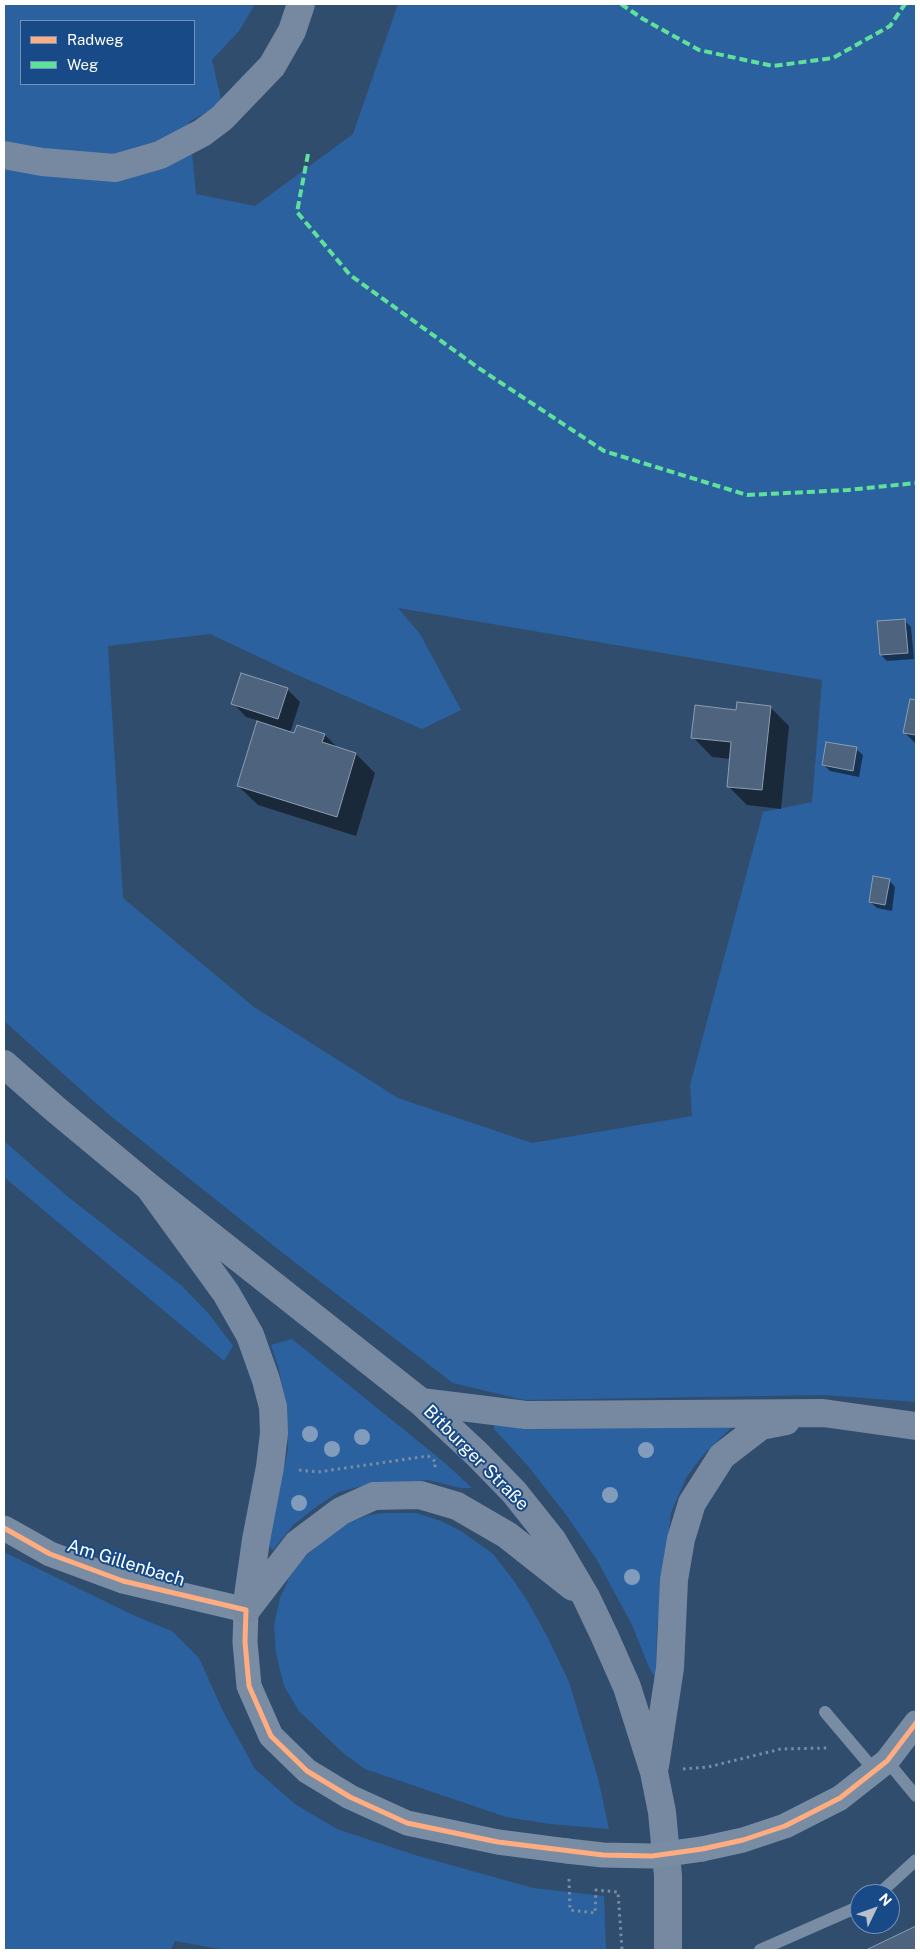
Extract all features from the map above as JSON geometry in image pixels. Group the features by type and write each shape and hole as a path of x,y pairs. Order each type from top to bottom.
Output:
{"main road":[{"path":"4,155 42,162 115,168 160,155 202,133 222,118 272,66 292,31 301,4"},
{"path":"4,1064 61,1115 149,1187 231,1301 250,1335 266,1380 273,1407 274,1433 270,1468 256,1540 246,1610"},
{"name":"Bitburger Straße","path":"149,1187 421,1402 477,1454 514,1492 553,1541 586,1597 627,1687 654,1772 662,1812 668,1876 668,1950"},
{"path":"421,1402 526,1415 823,1413 916,1426"},
{"path":"654,1772 670,1668 674,1580 680,1539 692,1503 722,1456 762,1426 823,1413"},
{"path":"246,1610 297,1544 341,1512 374,1496 420,1495 457,1506 508,1535 586,1597"}],"street":[{"name":"Am Gillenbach","path":"4,1528 50,1554 123,1581 246,1610"},
{"path":"246,1610 245,1642 249,1686 271,1736 307,1771 350,1797 407,1823 498,1842 603,1855 652,1856 702,1849 743,1840 785,1826 840,1798 881,1766 914,1733"}],"lane":[{"path":"825,1712 855,1747 916,1796"},
{"path":"890,1884 916,1860"},
{"path":"760,1950 850,1910"}],"path":[{"path":"654,1772 708,1766 781,1750 855,1747"},
{"path":"567,1850 570,1910 595,1913 596,1890 618,1892 622,1950"}],"shaded area":[{"path":"4,4 255,4 239,31 212,60 222,103 189,122 196,194 255,206 353,134 398,4 916,4 916,1402 824,1395 524,1400 453,1383 284,1254 107,1113 4,1021","holes":["398,608 822,680 812,802 763,812 690,1085 692,1116 532,1143 398,1098 254,1007 123,898 108,646 210,634 295,674 422,729 461,710 420,634"]},
{"path":"4,1141 67,1196 182,1286 209,1314 233,1346 224,1361 4,1177"},
{"path":"292,1339 445,1463 472,1488 461,1488 428,1480 367,1485 339,1492 293,1525 273,1550 268,1545 288,1449 286,1406 279,1370 271,1345"},
{"path":"494,1423 732,1427 703,1455 686,1478 671,1513 657,1629 656,1675 654,1676 649,1667 632,1625 597,1560 567,1516 528,1466 494,1429"},
{"path":"416,1513 441,1521 461,1531 493,1554 514,1581 548,1638 569,1682 598,1778 609,1829 550,1824 506,1817 365,1769 343,1753 299,1711 284,1686 276,1653 274,1625 280,1598 289,1578 301,1560 343,1525 369,1515"},
{"path":"4,1552 135,1616 172,1631 199,1658 223,1711 255,1769 295,1804 337,1829 415,1855 533,1888 604,1896 606,1950 225,1950 175,1941 171,1950 4,1950"}],"building":[{"path":"905,619 908,653 880,655 877,621"},
{"path":"241,673 288,688 278,719 231,704"},
{"path":"910,699 916,700 916,735 903,733"},
{"path":"737,702 771,706 762,790 727,787 731,742 691,738 695,705 736,710"},
{"path":"257,721 294,733 297,725 325,734 322,742 356,753 337,817 237,786"},
{"path":"826,742 857,747 853,771 822,765"},
{"path":"873,876 890,879 885,905 869,902"},
{"path":"916,1926 916,1950 866,1950 900,1934"}],"marked path":[{"path":"621,4 643,19 699,50 773,66 833,58 890,26 905,4"},
{"path":"308,154 297,212 350,275 480,369 604,451 747,495 848,490 916,483"}],"cycle path":[{"path":"4,1528 50,1554 123,1581 246,1610 245,1642 249,1686 271,1736 307,1771 350,1797 407,1823 498,1842 603,1855 652,1856 702,1849 743,1840 785,1826 840,1798 887,1761 916,1723"}]}
